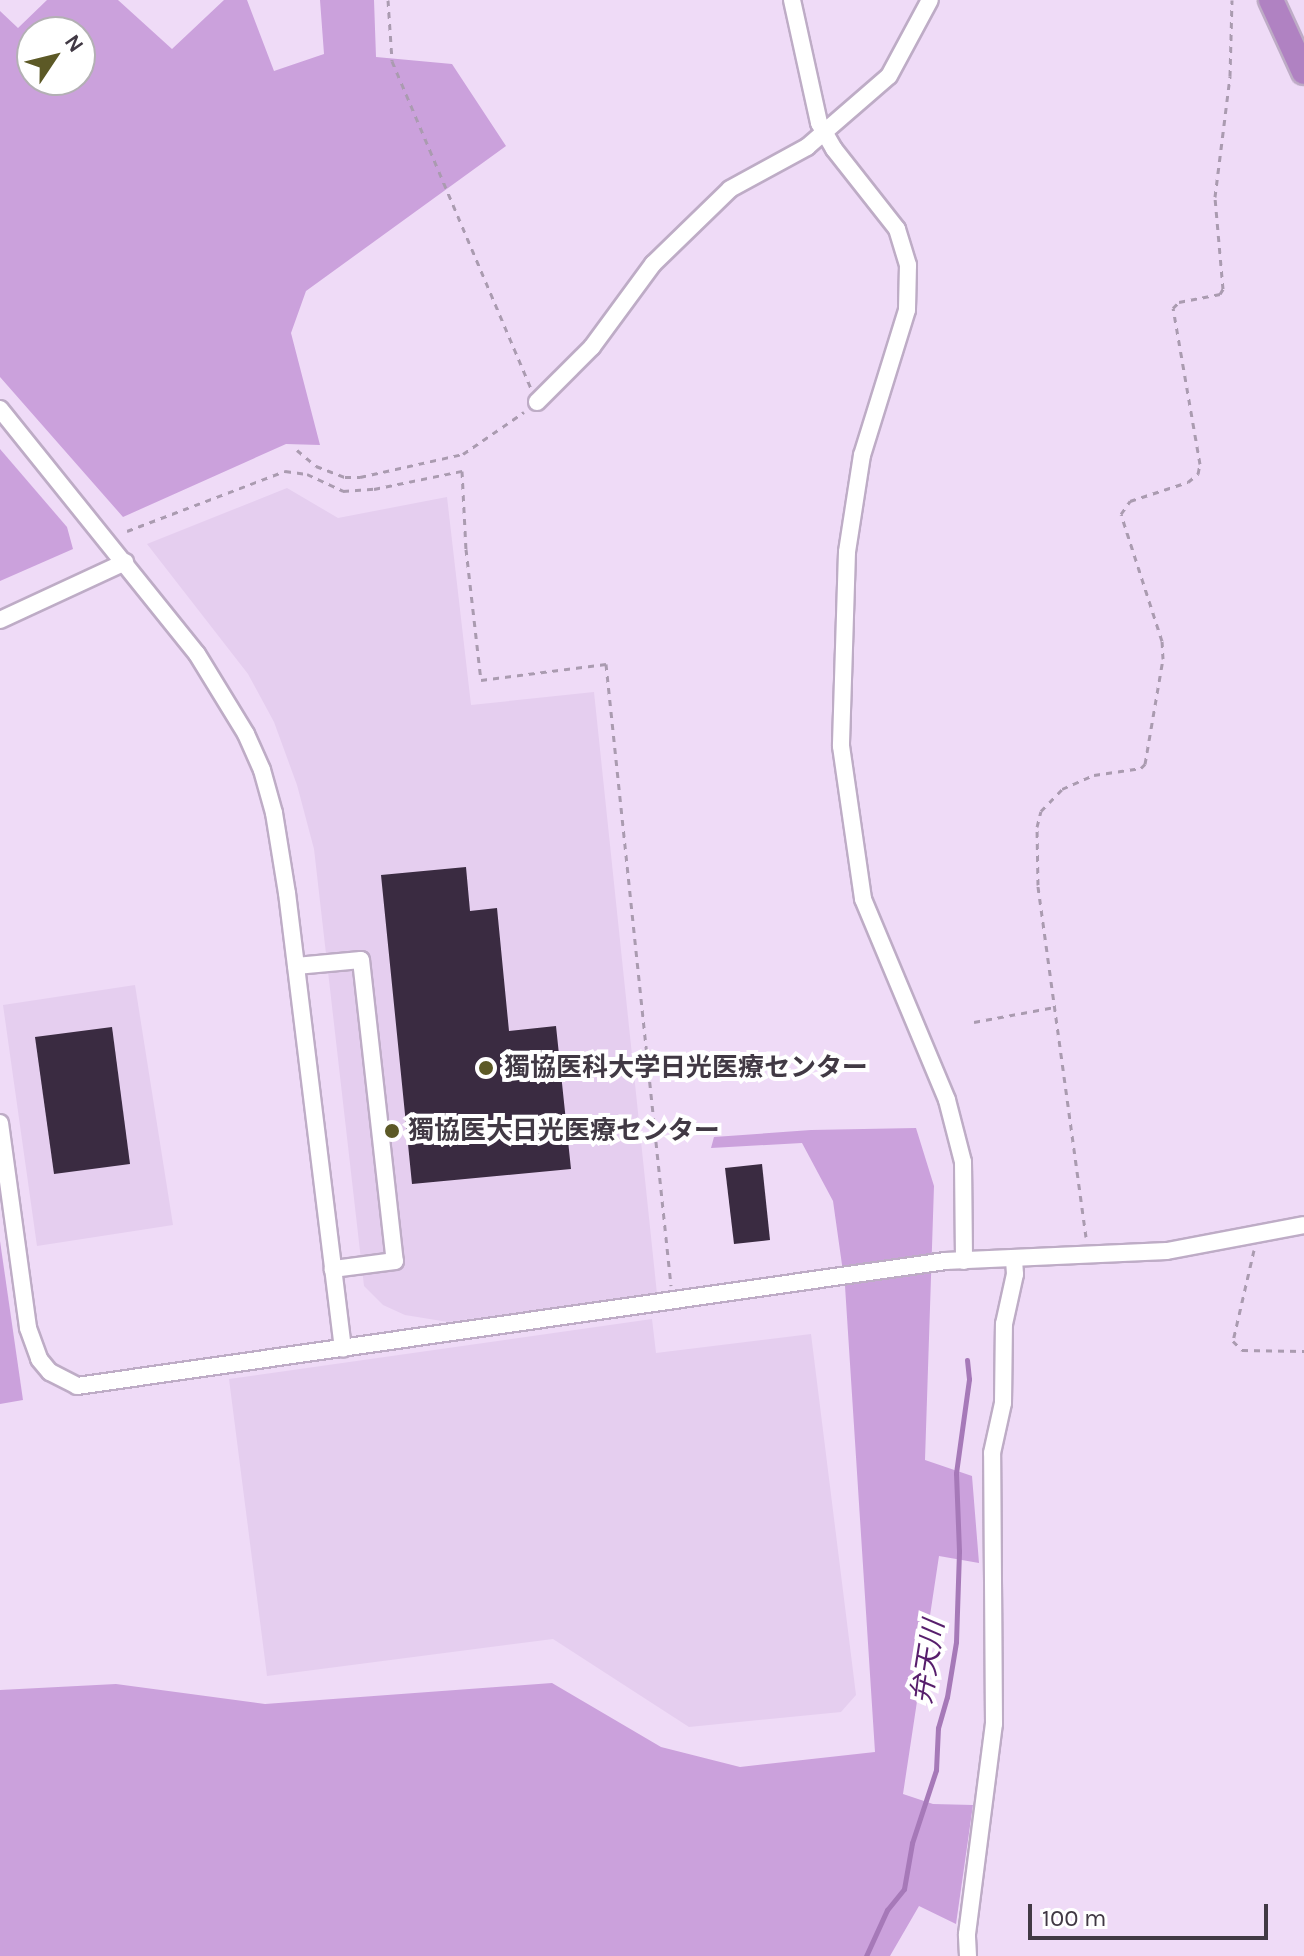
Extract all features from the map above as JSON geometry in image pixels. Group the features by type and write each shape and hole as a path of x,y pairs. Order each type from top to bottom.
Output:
{"highway":[{"path":"1271,0 1304,72"}],"street":[{"path":"792,0 813,101 824,132 897,229 908,265 907,310 862,455 847,552 841,746 863,899 947,1100 963,1162 964,1261"},
{"path":"537,402 592,347 653,264 730,189 807,147 889,76 930,0"},
{"path":"0,409 197,654 251,746 274,813 343,1349"},
{"path":"0,620 125,562"},
{"path":"296,966 361,960 395,1261 333,1269"},
{"path":"0,1123 28,1328 39,1359 62,1381 77,1386 964,1261 1167,1251 1304,1225"},
{"path":"968,1956 967,1934 994,1724 992,1453 1003,1403 1004,1324 1015,1274 1014,1260"}],"path":[{"path":"297,450 316,466 345,477 360,477 463,454 537,402 392,61 388,0"},
{"path":"1089,1256 1038,885 1037,827 1041,811 1062,789 1094,775 1141,768 1145,764 1163,659 1162,641 1121,514 1130,501 1188,482 1198,474 1200,464 1173,308 1179,302 1220,294 1223,289 1215,197 1230,76 1232,0"},
{"path":"127,531 285,471 307,474 343,491 374,489 462,471 466,549 481,680 606,664 673,1302"},
{"path":"974,1022 1055,1007"},
{"path":"1257,1234 1233,1341 1242,1350 1304,1351"}],"shaded area":[{"path":"47,0 118,0 172,49 224,0 247,0 274,71 324,54 320,0 374,0 376,57 452,64 506,146 306,291 291,333 320,445 286,444 123,517 0,377 0,11 16,26 16,96 96,96 96,16 30,16"},
{"path":"0,449 67,527 73,549 0,581"},
{"name":"獨協医科大学日光医療センター","path":"287,488 338,518 447,497 471,705 594,692 657,1294 448,1322 405,1315 383,1305 364,1286 314,849 297,785 274,722 248,674 147,544"},
{"path":"135,985 173,1225 37,1246 3,1005"},
{"path":"916,1128 934,1186 925,1460 972,1476 979,1563 939,1556 903,1794 933,1804 973,1805 956,1924 919,1906 890,1956 0,1956 0,1690 116,1684 265,1704 552,1683 661,1747 740,1767 875,1752 845,1286 833,1201 802,1143 711,1148 714,1137 811,1130"},
{"path":"0,1241 23,1400 0,1404"},
{"path":"652,1319 656,1353 811,1334 856,1695 841,1712 689,1727 553,1639 267,1676 229,1379"}],"building":[{"path":"466,867 470,911 497,908 509,1031 556,1026 571,1169 412,1184 381,875"},
{"path":"112,1027 130,1164 54,1174 35,1037"},
{"path":"762,1164 770,1240 734,1244 725,1168"}],"waterway":[{"name":"弁天川","path":"866,1956 887,1910 904,1889 912,1843 936,1770 938,1728 947,1697 956,1642 959,1551 956,1473 969,1379 967,1360"}],"place":[{"name":"獨協医科大学日光医療センター","path":"486,1068"},
{"name":"獨協医大日光医療センター","path":"392,1131"}]}
